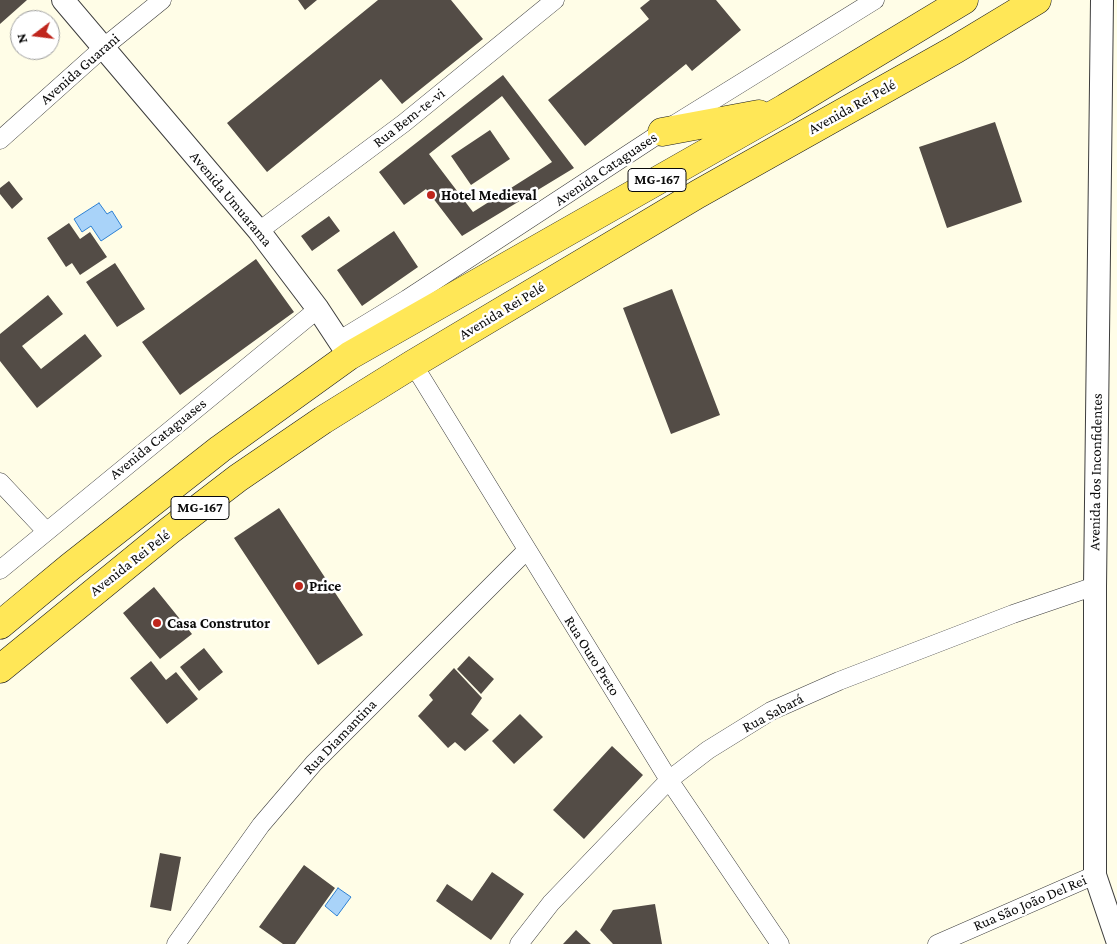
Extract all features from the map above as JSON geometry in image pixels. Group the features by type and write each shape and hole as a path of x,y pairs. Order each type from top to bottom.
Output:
{"main road":[{"name":"MG-167","path":"0,625 344,349 784,108 964,0"},
{"name":"Avenida Rei Pelé","path":"0,669 57,621 238,478 324,420 413,364 698,194 956,49 1037,0"},
{"path":"662,132 784,108"}],"street":[{"name":"Avenida Umuarama","path":"63,0 259,231 318,309 344,349"},
{"name":"Avenida Guarani","path":"0,140 104,47 162,0"},
{"name":"Rua Bem-te-vi","path":"259,231 404,123 555,0"},
{"name":"Avenida Cataguases","path":"344,349 407,300 662,132 875,0"},
{"name":"Avenida dos Inconfidentes","path":"1102,0 1095,586 1095,875 1117,940"},
{"name":"Avenida Cataguases","path":"0,570 318,309"},
{"name":"Rua Ouro Preto","path":"413,364 669,780 780,944"},
{"path":"0,482 46,531"},
{"name":"Rua Diamantina","path":"176,944 261,825 314,762 527,550"},
{"name":"Rua Sabará","path":"519,944 551,903 669,780 708,750 772,711 839,681 1013,614 1095,586"},
{"name":"Rua São João Del Rei","path":"937,944 1095,875"}],"water":[{"path":"99,203 107,214 112,211 122,227 101,241 91,226 82,232 74,219"},
{"path":"338,888 351,897 337,916 325,906"}],"building":[{"path":"0,0 27,0 16,10 10,10 10,15 0,24"},
{"path":"298,0 317,0 305,10"},
{"path":"378,0 451,0 483,39 402,104 381,79 267,172 227,123"},
{"path":"650,0 716,0 741,30 692,71 686,64 585,146 548,100 649,19 640,8"},
{"path":"503,75 574,168 462,236 426,189 404,205 379,172","holes":["502,96 552,162 473,212 429,154"]},
{"path":"995,122 1022,202 947,228 919,147"},
{"path":"490,130 510,159 471,185 451,156"},
{"path":"9,181 23,199 12,209 0,194 0,188"},
{"path":"329,216 340,231 312,251 301,236"},
{"path":"69,223 80,239 90,232 107,257 80,275 72,263 66,267 47,238"},
{"path":"394,231 418,267 362,306 337,270"},
{"path":"256,259 294,312 180,395 142,342"},
{"path":"115,263 145,309 117,327 86,282"},
{"path":"672,289 720,415 671,434 623,308"},
{"path":"48,295 63,314 22,346 41,369 85,334 102,356 37,408 0,361 0,334"},
{"name":"Price","path":"279,508 363,635 318,665 234,538"},
{"name":"Casa Construtor","path":"154,587 192,634 160,659 123,613"},
{"path":"204,648 223,672 199,691 180,667"},
{"path":"469,656 494,679 481,694 457,669"},
{"path":"151,661 166,680 176,672 198,699 167,724 130,678"},
{"path":"454,668 482,698 471,714 489,730 465,751 455,742 448,748 418,716 433,700 429,695"},
{"path":"520,714 543,737 514,764 492,741"},
{"path":"612,746 643,775 584,839 553,810"},
{"path":"160,853 181,857 171,911 150,907"},
{"path":"304,865 335,888 295,944 283,944 259,927"},
{"path":"492,872 524,894 491,940 436,901 447,884 472,901"},
{"path":"655,904 662,944 613,944 600,930 613,910"},
{"path":"576,930 591,944 563,944"}],"place":[{"name":"Hotel Medieval","path":"431,195"},
{"name":"Price","path":"299,586"},
{"name":"Casa Construtor","path":"157,623"}]}
